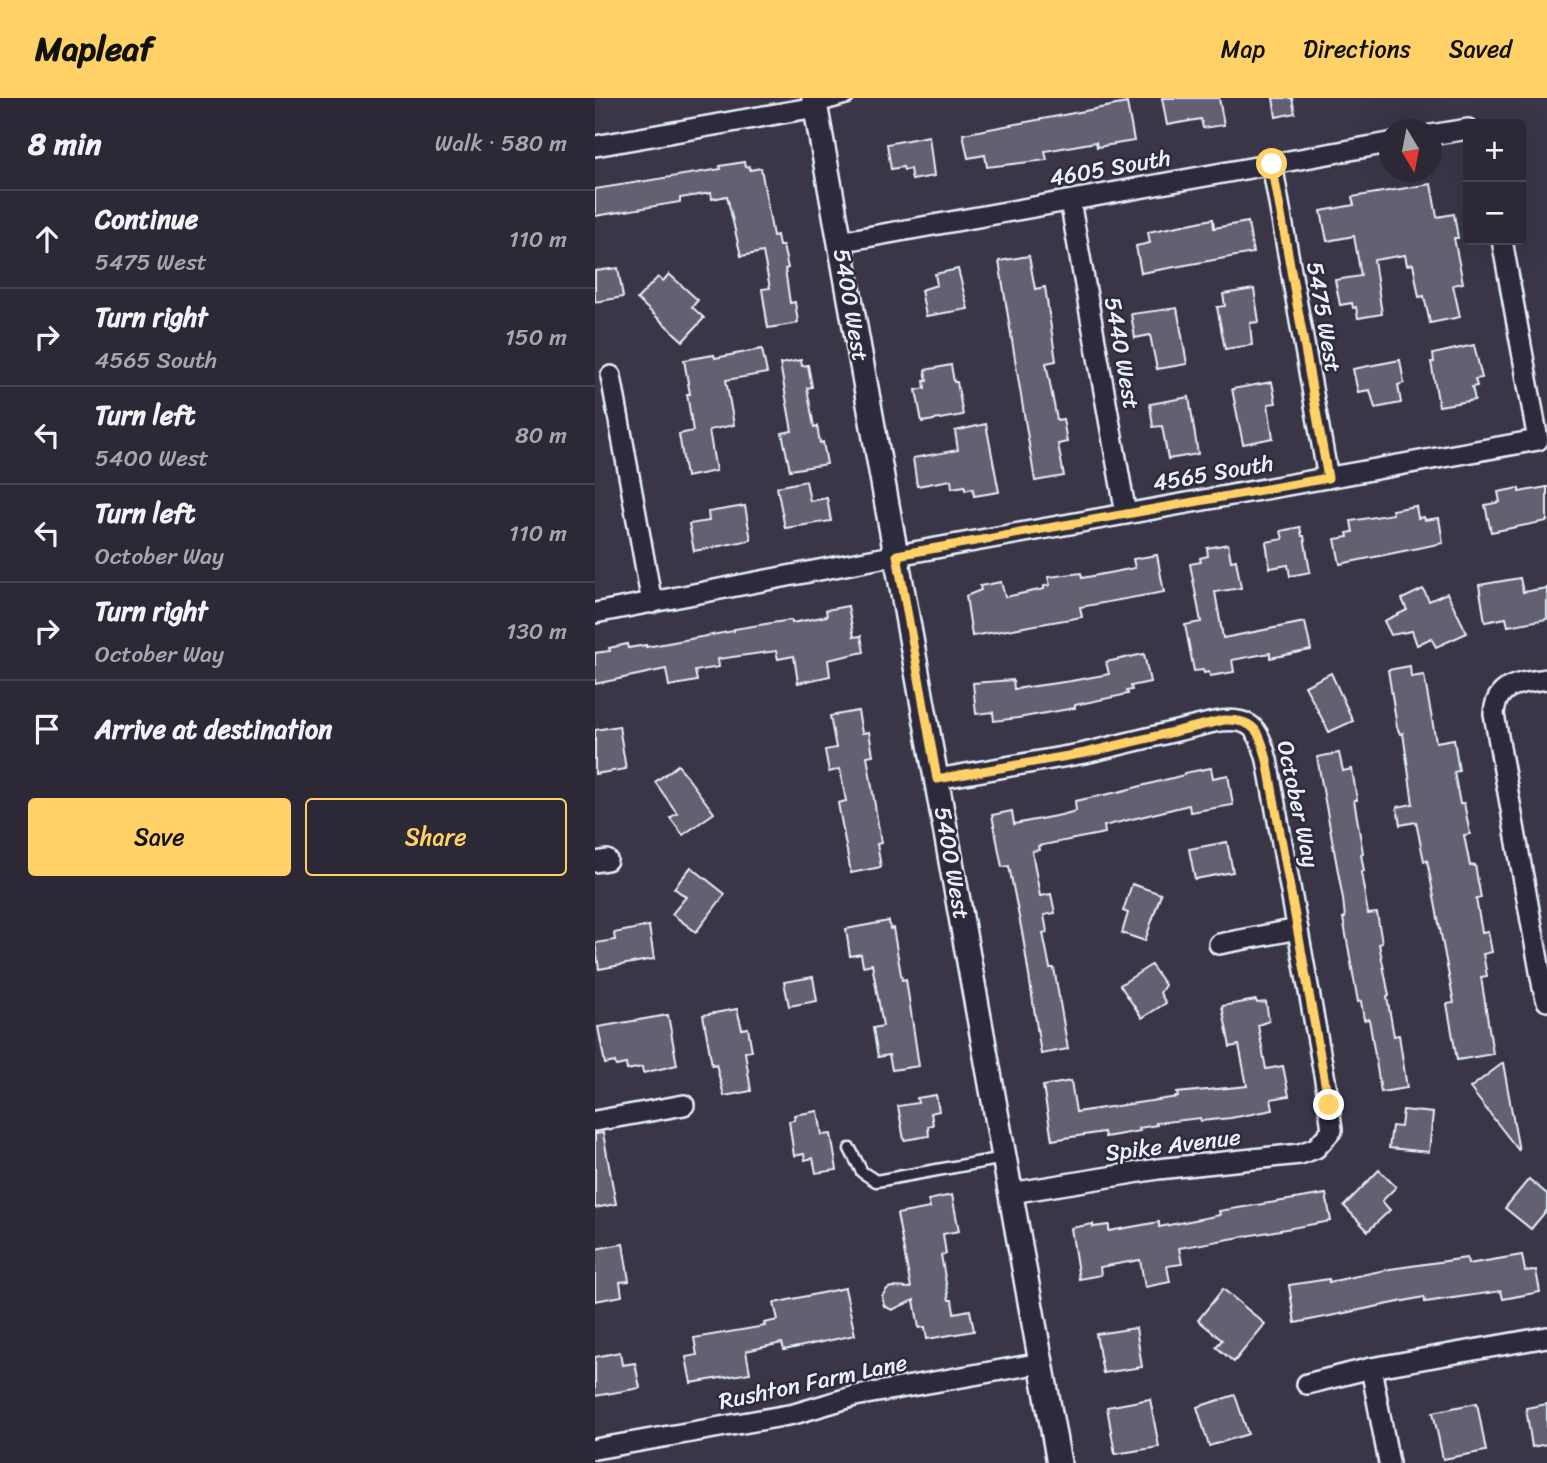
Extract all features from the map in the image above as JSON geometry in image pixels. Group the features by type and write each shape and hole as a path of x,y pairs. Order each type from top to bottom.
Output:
{"street":[{"path":"595,146 815,103"},
{"name":"5400 West","path":"815,103 1059,1463"},
{"path":"1442,133 1463,130"},
{"name":"4605 South","path":"839,242 1379,145"},
{"name":"5475 West","path":"1272,164 1328,478"},
{"name":"5440 West","path":"1070,201 1126,514"},
{"name":"4565 South","path":"595,613 897,555 1538,440 1503,245"},
{"path":"611,376 652,603"},
{"path":"1547,678 1506,689 1498,695 1494,715 1547,1001"},
{"name":"October Way","path":"937,779 1085,753 1214,722 1244,722 1258,733 1264,751 1298,929 1332,1130"},
{"path":"1219,944 1298,929"},
{"path":"595,1121 684,1105"},
{"name":"Spike Avenue","path":"1011,1193 1158,1169 1300,1154 1316,1148 1332,1130"},
{"path":"1307,1384 1371,1368 1547,1336"},
{"name":"Rushton Farm Lane","path":"595,1450 794,1414 855,1396 1041,1363"},
{"path":"1371,1368 1389,1463"}],"lane":[{"path":"815,103 848,98"},
{"path":"850,1149 862,1172 876,1181 1005,1158"}],"building":[{"path":"1162,98 1219,98 1224,125 1203,128 1201,119 1167,125"},
{"path":"1273,98 1292,98 1295,113 1276,117"},
{"path":"1127,103 1134,141 1097,147 1096,142 1045,151 1047,160 987,167 985,155 968,158 963,134"},
{"path":"929,136 934,176 912,180 910,169 891,169 887,144"},
{"path":"744,162 745,167 749,166 750,170 761,168 773,236 777,235 779,246 783,246 788,268 785,269 790,303 795,302 798,322 793,324 768,328 762,289 770,288 763,252 741,256 727,196 712,199 711,193 680,198 680,202 595,216 595,189 721,169 720,166"},
{"path":"1431,184 1437,217 1454,214 1458,238 1454,238 1463,283 1453,285 1460,317 1430,323 1424,296 1419,297 1413,264 1407,265 1405,255 1374,260 1382,314 1358,318 1356,307 1353,308 1352,303 1340,305 1335,280 1361,276 1354,236 1327,241 1321,211 1354,205 1352,197"},
{"path":"1213,219 1214,228 1248,222 1253,253 1141,273 1136,246 1150,243 1148,232"},
{"path":"1029,256 1035,289 1045,287 1056,361 1046,363 1057,420 1063,419 1067,442 1058,444 1064,476 1035,481 999,261"},
{"path":"618,268 623,297 595,302 595,271"},
{"path":"958,269 968,309 926,316 921,290 937,285 935,274"},
{"path":"669,274 698,300 692,307 704,318 683,341 637,299 658,277 663,281"},
{"path":"1254,289 1259,322 1250,323 1252,345 1225,349 1217,307 1225,306 1223,294"},
{"path":"1177,308 1187,364 1157,369 1150,335 1135,338 1131,314"},
{"path":"1474,345 1482,378 1475,379 1477,386 1472,387 1475,400 1439,406 1431,362 1434,362 1433,354"},
{"path":"762,349 767,373 726,380 734,425 709,430 716,471 686,477 679,434 693,431 684,360 714,355 715,358"},
{"path":"801,360 802,366 808,365 812,387 807,388 814,427 817,426 820,443 823,442 827,464 790,470 782,433 792,431 780,364"},
{"path":"1400,360 1404,383 1398,385 1401,403 1375,408 1370,390 1358,392 1353,369"},
{"path":"951,365 963,415 922,422 916,390 925,388 925,370"},
{"path":"1272,382 1276,403 1268,404 1273,438 1243,444 1232,389"},
{"path":"1189,397 1198,454 1168,459 1162,426 1153,427 1150,404"},
{"path":"986,424 999,492 974,496 973,488 952,488 951,480 917,486 913,458 958,450 955,431"},
{"path":"806,481 810,501 827,498 831,521 785,528 777,487"},
{"path":"1547,487 1547,521 1491,532 1485,505 1500,502 1498,492 1519,488 1519,492"},
{"path":"745,506 751,540 694,551 689,524 709,521 708,512"},
{"path":"1416,506 1418,518 1439,518 1443,543 1340,564 1335,539 1348,537 1347,533 1353,532 1351,521 1393,514 1392,510"},
{"path":"1300,527 1310,572 1290,576 1288,565 1270,568 1266,542 1283,539 1281,531"},
{"path":"1228,544 1231,561 1236,560 1241,588 1215,592 1223,638 1305,622 1311,650 1270,658 1270,653 1232,660 1234,672 1210,676 1209,672 1204,673 1203,670 1194,671 1185,625 1201,622 1190,564 1201,562 1200,558 1208,556 1207,548"},
{"path":"1157,555 1164,592 1080,607 1082,617 972,636 966,596 981,590 980,586 1001,582 1005,597 1044,589 1044,586 1050,585 1048,577 1081,573 1082,578 1135,568 1133,559"},
{"path":"1520,578 1523,592 1547,588 1547,619 1508,626 1506,618 1485,622 1479,585"},
{"path":"1423,589 1429,601 1447,593 1467,633 1436,647 1431,638 1417,645 1412,631 1391,635 1384,621 1407,610 1402,599"},
{"path":"848,606 854,637 861,636 864,652 828,660 830,676 798,683 794,656 778,659 776,651 718,659 719,667 695,671 697,681 669,686 666,669 595,684 595,653 610,651 609,648 627,644 628,648 646,647 734,629 791,620 792,623 827,616 826,610"},
{"path":"1144,654 1150,682 1131,686 1132,690 1127,691 1128,694 1075,705 1075,708 1018,718 994,721 993,712 976,714 973,683 1013,680 1014,689 1071,681 1109,674 1106,662"},
{"path":"1410,666 1411,677 1424,675 1436,742 1454,739 1459,771 1454,772 1460,804 1464,803 1470,834 1464,835 1470,866 1475,865 1481,898 1476,899 1482,932 1488,931 1492,952 1483,954 1487,976 1481,977 1493,1054 1457,1060 1447,1004 1454,1003 1427,860 1424,861 1416,822 1400,825 1397,807 1413,804 1403,733 1400,734 1397,727 1388,670"},
{"path":"1331,673 1353,721 1329,732 1305,686"},
{"path":"858,711 862,733 869,732 873,755 867,756 881,843 877,844 881,867 851,873 838,803 846,801 840,769 829,772 825,750 836,748 830,716"},
{"path":"619,726 626,769 595,774 595,730"},
{"path":"1339,753 1343,771 1352,769 1363,853 1364,871 1361,872 1368,914 1377,913 1382,943 1379,944 1389,996 1387,997 1394,1036 1399,1035 1407,1088 1381,1092 1369,1019 1364,1020 1361,1001 1358,1002 1343,918 1343,899 1317,757"},
{"path":"678,765 714,813 683,835 670,818 677,813 655,782"},
{"path":"1211,768 1213,778 1228,775 1233,805 1190,812 1189,805 1104,826 1105,833 1038,846 1039,850 1032,851 1040,896 1051,894 1055,913 1044,915 1047,932 1043,933 1050,968 1054,968 1068,1049 1041,1054 1009,866 1002,867 992,815 1012,811 1014,824 1061,815 1076,811 1075,801"},
{"path":"1227,842 1233,872 1195,879 1189,849"},
{"path":"691,867 725,894 696,932 672,914 686,897 674,888"},
{"path":"1132,884 1161,894 1145,941 1122,933 1128,913 1123,911"},
{"path":"889,921 890,929 893,928 902,980 906,979 919,1066 892,1070 889,1055 878,1057 873,1028 883,1026 872,964 863,966 861,954 850,956 846,929"},
{"path":"649,926 654,959 599,969 595,943 615,940 614,933"},
{"path":"1151,965 1165,985 1160,993 1166,1003 1142,1018 1120,985"},
{"path":"813,977 817,1001 789,1006 784,982"},
{"path":"1256,1000 1257,1003 1266,1002 1269,1021 1258,1025 1266,1069 1283,1066 1289,1096 1271,1099 1273,1110 1231,1118 1156,1123 1157,1125 1139,1128 1140,1131 1105,1137 1104,1132 1052,1140 1043,1086 1071,1081 1076,1112 1178,1097 1177,1093 1247,1086 1239,1045 1230,1047 1222,1006"},
{"path":"737,1009 742,1029 748,1028 752,1051 745,1052 751,1091 724,1096 716,1064 712,1065 703,1015"},
{"path":"668,1015 677,1065 643,1073 642,1067 627,1070 626,1064 605,1064 598,1027"},
{"path":"1503,1063 1519,1151 1470,1088"},
{"path":"936,1095 939,1111 931,1113 933,1125 928,1126 929,1136 904,1140 898,1106 918,1103 917,1098"},
{"path":"1403,1110 1433,1113 1429,1152 1389,1148 1392,1126 1401,1127"},
{"path":"818,1111 822,1135 831,1134 837,1170 816,1173 813,1158 805,1160 804,1154 794,1156 789,1121 795,1120 794,1115"},
{"path":"603,1133 616,1204 595,1208 595,1134"},
{"path":"1379,1170 1396,1187 1382,1201 1390,1210 1368,1231 1344,1206"},
{"path":"1529,1179 1547,1194 1547,1210 1531,1229 1505,1208"},
{"path":"1326,1194 1331,1221 1179,1248 1182,1264 1167,1266 1170,1282 1145,1287 1140,1260 1100,1267 1101,1275 1079,1279 1071,1228 1093,1224 1093,1227 1109,1225 1109,1231 1159,1222 1159,1227 1220,1215 1219,1211"},
{"path":"952,1195 959,1231 943,1234 946,1254 941,1255 954,1313 970,1310 974,1331 927,1339 925,1327 919,1328 914,1300 892,1310 884,1306 882,1296 891,1287 911,1288 897,1214 930,1208 928,1200"},
{"path":"623,1244 629,1281 620,1282 622,1296 595,1301 595,1249"},
{"path":"1522,1255 1525,1271 1536,1270 1540,1292 1503,1299 1501,1291 1425,1302 1424,1297 1295,1323 1289,1285 1329,1279 1329,1282 1390,1269 1467,1258 1468,1264"},
{"path":"845,1288 855,1335 784,1350 782,1343 746,1351 750,1373 691,1383 686,1357 697,1355 694,1338 765,1326 764,1323 778,1320 774,1303"},
{"path":"1223,1289 1265,1324 1234,1362 1216,1347 1222,1340 1198,1320"},
{"path":"1136,1328 1142,1367 1103,1373 1096,1334"},
{"path":"620,1352 622,1365 635,1363 640,1388 595,1396 595,1357"},
{"path":"1235,1395 1248,1434 1209,1446 1197,1407"},
{"path":"1150,1399 1159,1447 1115,1454 1107,1407"},
{"path":"1477,1403 1486,1451 1443,1459 1433,1412"},
{"path":"1547,1404 1547,1444 1532,1447 1526,1408"}],"route":[{"path":"1272,164 1328,478 897,555 937,779 1085,753 1224,720 1244,722 1258,733 1267,760 1329,1105"}]}
